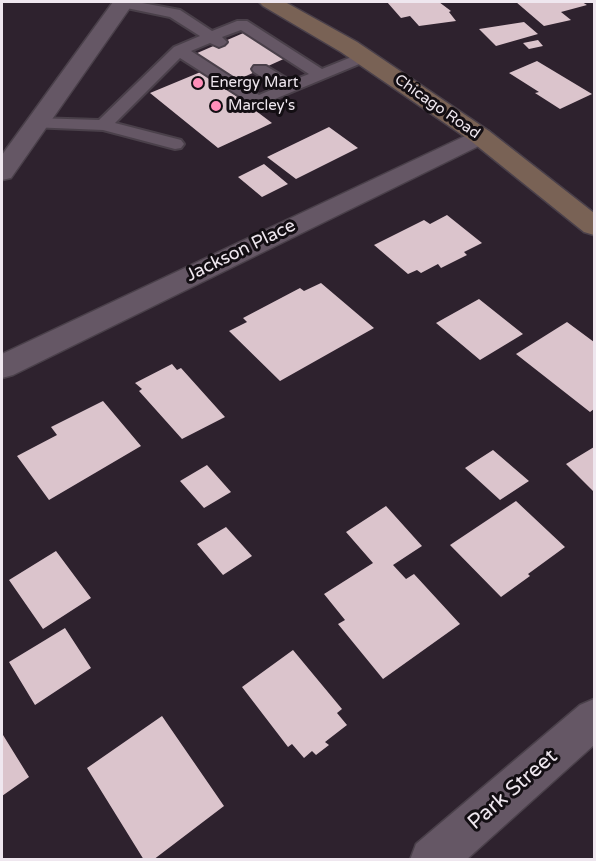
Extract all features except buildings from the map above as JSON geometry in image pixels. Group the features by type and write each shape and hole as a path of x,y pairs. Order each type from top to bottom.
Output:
{"main road":[{"name":"Chicago Road","path":"270,2 364,57 480,136 594,226"}],"street":[{"path":"2,172 123,2"},
{"name":"Jackson Place","path":"2,367 480,136"},
{"name":"Park Street","path":"432,860 594,720"}],"lane":[{"path":"123,2 175,13 216,40"},
{"path":"104,125 179,50 216,40 242,24 320,74"},
{"path":"179,50 258,101 364,57"},
{"path":"260,69 289,87"},
{"path":"36,123 104,125 175,144"}],"place":[{"name":"Energy Mart","path":"198,83"},
{"name":"Marcley's","path":"216,106"}]}
